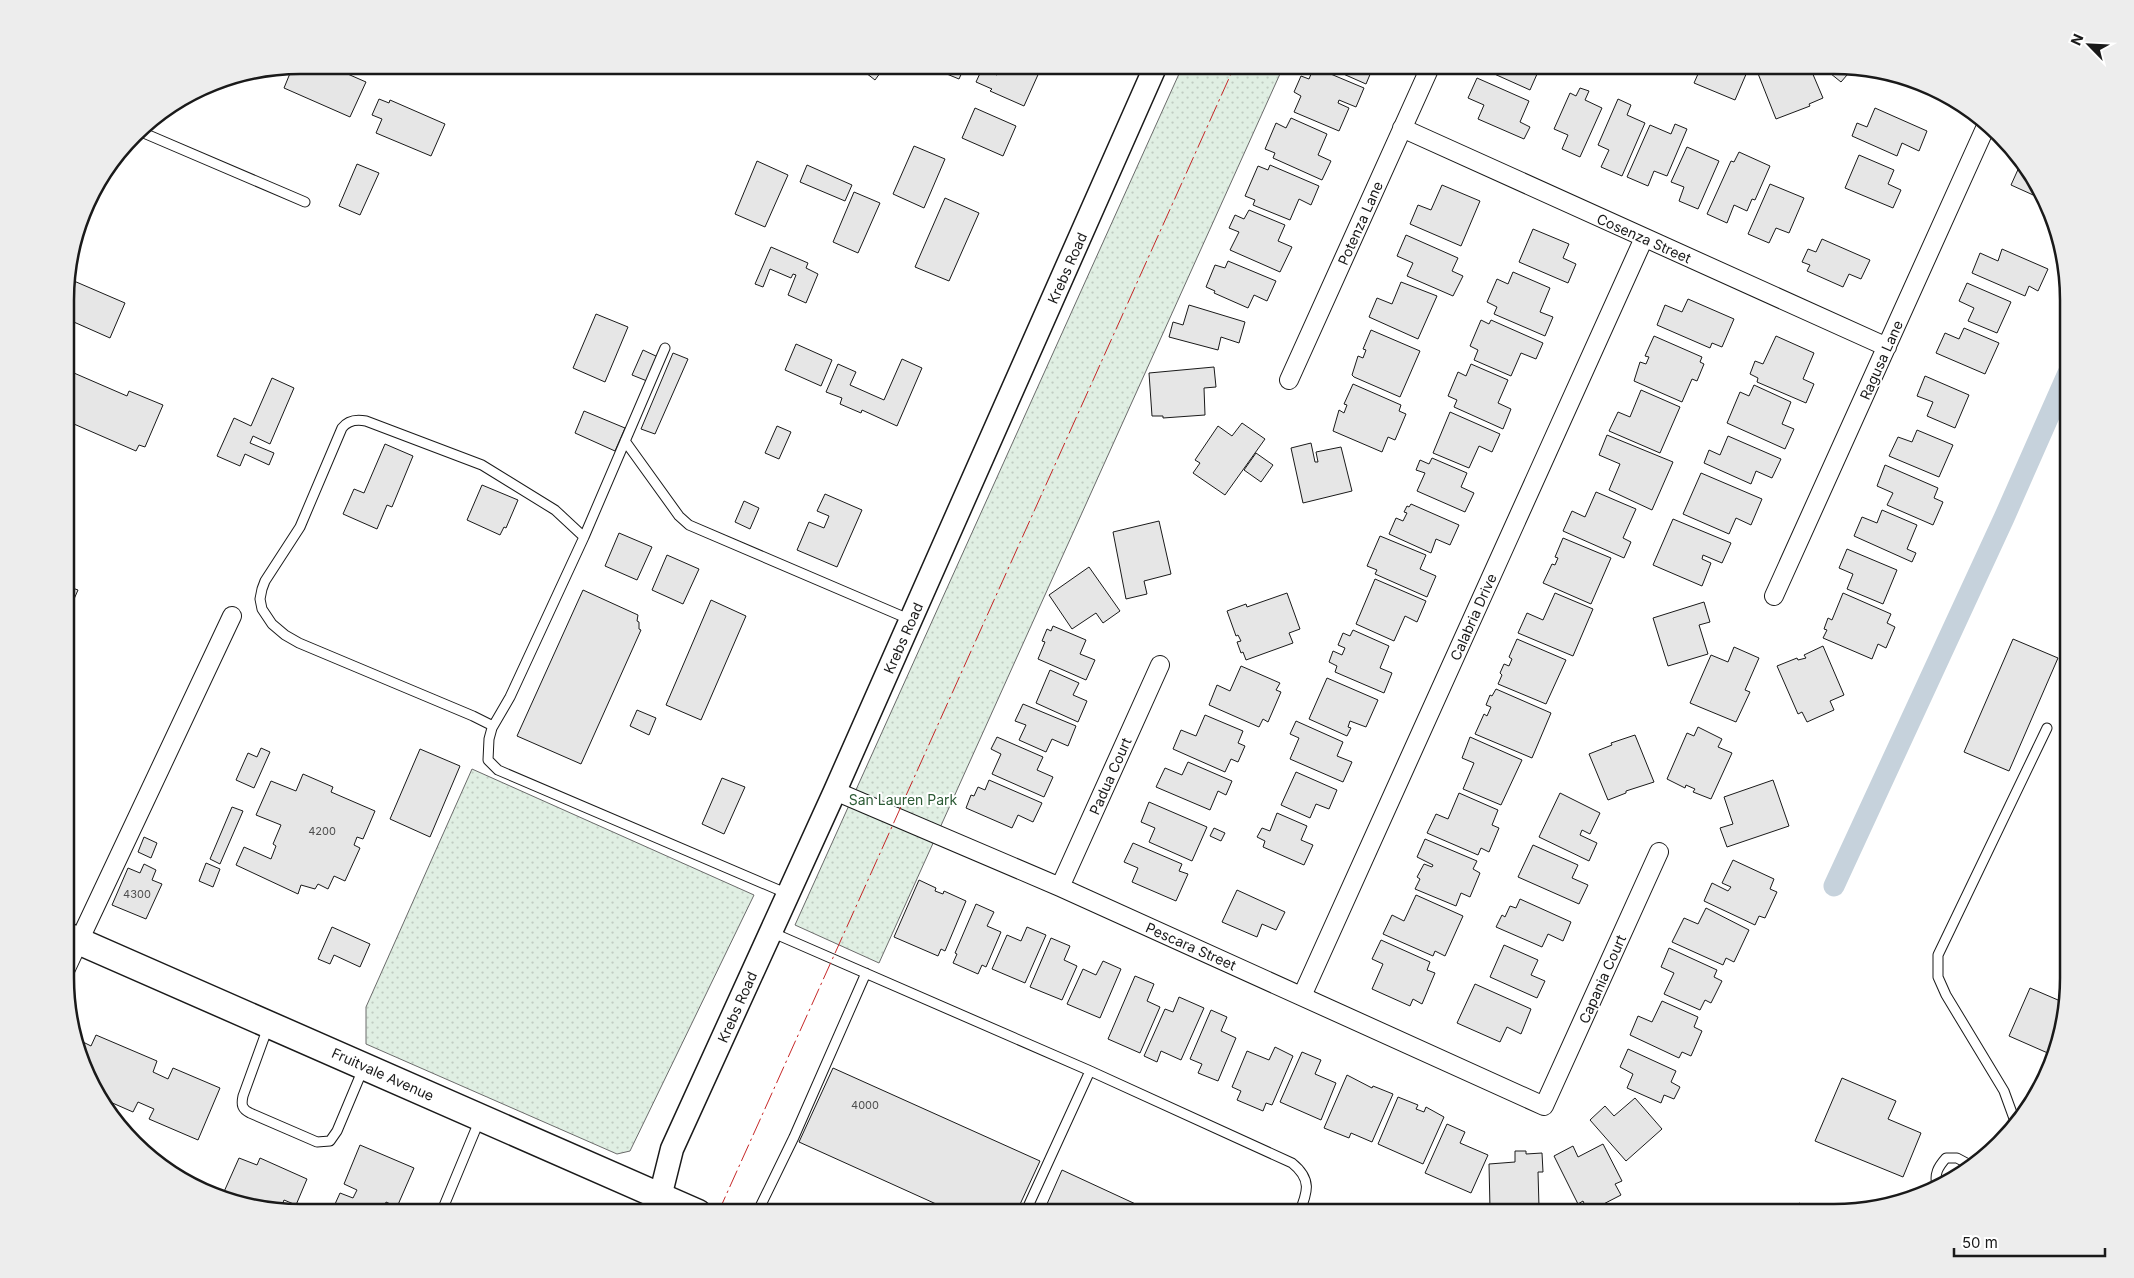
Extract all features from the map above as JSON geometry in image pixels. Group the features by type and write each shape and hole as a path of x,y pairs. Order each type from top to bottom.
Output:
{"main road":[{"name":"Fruitvale Avenue","path":"76,940 481,1117 658,1204"}],"street":[{"name":"Krebs Road","path":"658,1204 672,1149 911,620 1150,74"},
{"name":"Potenza Lane","path":"1289,380 1427,74"},
{"name":"Cosenza Street","path":"1402,128 1887,347"},
{"name":"Ragusa Lane","path":"1774,596 1984,131"},
{"name":"Calabria Drive","path":"1302,996 1644,238"},
{"path":"76,940 232,616"},
{"name":"Padua Court","path":"1060,887 1160,665"},
{"name":"Pescara Street","path":"835,791 1060,887 1544,1106"},
{"name":"Capania Court","path":"1544,1106 1659,852"}],"lane":[{"path":"146,134 305,202"},
{"path":"665,348 584,536 510,697 493,726 487,754 488,760 498,770 788,894"},
{"path":"493,726 467,713 299,644 284,635 272,624 262,609 260,599 265,581 300,527 342,428 345,424 354,420 366,421 482,465 555,510 584,536"},
{"path":"625,441 679,516 689,525 911,620"},
{"path":"2013,1117 2004,1091 1938,977 1938,955 2047,728"},
{"path":"771,932 1090,1071 1292,1163 1300,1169 1308,1187 1303,1204"},
{"path":"761,1204 794,1137 866,973"},
{"path":"268,1024 242,1096 241,1103 244,1110 250,1113 317,1142 330,1142 337,1131 364,1066"},
{"path":"1029,1204 1090,1071"},
{"path":"445,1204 481,1117"},
{"path":"1936,1180 1935,1176 1940,1165 1946,1158 1957,1158 1965,1162"}],"green space":[{"name":"San Lauren Park","path":"1179,74 1280,74 879,963 795,925"},
{"path":"472,769 754,895 630,1151 617,1154 366,1044 366,1007"}],"building":[{"path":"290,74 348,74 366,82 350,117 284,88"},
{"path":"867,74 879,74 875,80"},
{"path":"947,74 961,74 959,79"},
{"path":"980,74 1038,74 1024,106 990,91 992,89 976,82"},
{"path":"1311,74 1331,74 1364,88 1356,107 1339,100 1338,103 1349,108 1339,131 1294,112 1301,96 1294,92 1301,76 1309,79"},
{"path":"1343,74 1370,74 1366,84"},
{"path":"1494,74 1537,74 1530,90"},
{"path":"1698,74 1746,74 1735,100 1694,83"},
{"path":"1758,74 1813,74 1823,98 1809,104 1810,106 1776,119"},
{"path":"1831,74 1848,74 1841,82"},
{"path":"1477,78 1529,101 1520,122 1530,127 1524,139 1478,119 1484,105 1468,98"},
{"path":"1580,88 1589,91 1585,100 1602,108 1580,157 1562,149 1568,135 1554,129 1570,93 1576,96"},
{"path":"379,99 389,103 390,100 445,124 431,156 376,133 382,119 372,115"},
{"path":"1618,99 1631,105 1627,115 1645,123 1622,176 1601,167 1609,150 1598,145"},
{"path":"975,108 1016,126 1003,156 962,138"},
{"path":"1875,108 1927,131 1919,151 1902,143 1897,156 1852,136 1857,123 1867,127"},
{"path":"1291,118 1327,134 1318,155 1331,161 1322,180 1273,158 1275,153 1265,149 1276,123 1286,128"},
{"path":"1675,124 1687,129 1667,176 1654,171 1648,186 1627,177 1650,125 1671,134"},
{"path":"914,146 945,159 924,208 893,194"},
{"path":"1687,147 1719,161 1698,209 1679,201 1684,187 1671,182"},
{"path":"1739,152 1770,166 1755,200 1752,199 1747,211 1734,205 1727,223 1707,214 1731,161 1734,162"},
{"path":"1859,155 1894,170 1888,184 1901,190 1893,208 1845,188"},
{"path":"757,161 788,175 765,227 735,214"},
{"path":"357,164 379,173 360,215 339,206"},
{"path":"807,165 852,185 845,201 800,182"},
{"path":"1270,165 1319,186 1311,205 1299,199 1290,220 1253,205 1255,200 1245,196 1258,166 1268,170"},
{"path":"2018,169 2035,196 2011,185"},
{"path":"1770,184 1804,198 1789,233 1776,228 1769,243 1748,234"},
{"path":"1442,185 1480,201 1461,246 1410,224 1418,205 1431,210"},
{"path":"854,192 880,203 858,253 833,242"},
{"path":"945,198 979,213 949,281 915,267"},
{"path":"1249,210 1285,225 1278,241 1292,247 1280,272 1230,250 1239,232 1229,228 1235,215 1244,219"},
{"path":"1533,229 1569,244 1563,258 1576,264 1568,283 1519,262"},
{"path":"1406,235 1458,258 1452,271 1463,276 1453,296 1407,276 1413,263 1397,256"},
{"path":"1822,239 1870,260 1861,279 1849,274 1843,287 1807,271 1810,265 1802,262 1808,249 1816,252"},
{"path":"771,247 808,263 806,268 818,274 806,303 788,295 796,275 793,274 791,278 770,269 763,287 755,284"},
{"path":"2002,249 2048,269 2038,291 2029,286 2025,296 1972,273 1980,253 1998,261"},
{"path":"1228,261 1276,281 1267,301 1254,295 1248,308 1214,293 1215,291 1206,287 1215,265 1225,268"},
{"path":"1513,272 1550,288 1540,312 1553,317 1545,336 1494,314 1497,307 1487,302 1497,279 1508,284"},
{"path":"75,281 125,303 110,338 74,322"},
{"path":"1401,282 1437,296 1418,339 1369,317 1377,298 1392,304"},
{"path":"1967,283 2011,302 1997,333 1968,321 1974,308 1959,301"},
{"path":"1688,299 1734,319 1722,347 1712,343 1710,348 1657,325 1665,305 1682,312"},
{"path":"1189,305 1245,322 1239,343 1221,337 1218,350 1169,337 1173,322 1183,325"},
{"path":"596,314 628,327 605,382 573,368"},
{"path":"1481,320 1489,324 1491,320 1543,343 1536,359 1521,353 1511,376 1474,360 1478,350 1470,346"},
{"path":"1964,328 1999,343 1985,374 1936,353 1945,333 1959,339"},
{"path":"1371,330 1420,351 1400,397 1352,375 1358,356 1363,358 1366,350 1363,349"},
{"path":"1654,336 1702,357 1700,362 1704,364 1697,381 1692,379 1682,402 1634,381 1640,362 1646,364 1649,357 1645,356"},
{"path":"1776,336 1814,353 1803,379 1814,384 1806,403 1757,382 1758,378 1750,374 1755,361 1763,364"},
{"path":"796,344 832,360 821,386 785,370"},
{"path":"643,350 658,357 647,381 632,375"},
{"path":"673,353 688,359 655,434 641,429"},
{"path":"902,359 922,368 897,426 862,410 861,413 840,404 842,398 826,392 838,364 856,372 850,385 884,400"},
{"path":"1471,364 1508,380 1498,403 1511,409 1503,429 1454,407 1457,400 1448,396 1458,372 1466,376"},
{"path":"1214,367 1216,387 1204,388 1205,415 1163,418 1163,416 1152,416 1149,373"},
{"path":"74,373 127,396 129,391 163,405 145,447 139,445 136,451 74,424"},
{"path":"1925,376 1969,395 1955,428 1927,416 1933,402 1917,396"},
{"path":"272,378 294,388 270,444 253,436 250,443 274,453 269,465 245,454 240,466 217,456 234,418 251,426"},
{"path":"1353,384 1401,405 1399,411 1406,414 1395,440 1388,437 1382,452 1333,431 1339,410 1344,413 1347,405 1344,404"},
{"path":"1754,385 1791,402 1782,424 1794,429 1785,449 1727,423 1740,392 1749,396"},
{"path":"1641,390 1680,407 1660,453 1609,431 1618,412 1630,417"},
{"path":"584,411 625,428 615,451 575,433"},
{"path":"1450,412 1500,434 1492,452 1479,446 1469,468 1433,453"},
{"path":"1242,423 1265,439 1225,495 1193,473 1200,463 1195,460 1218,426 1232,436"},
{"path":"777,426 791,432 779,459 765,453"},
{"path":"1917,430 1953,445 1939,477 1889,456 1898,437 1912,442"},
{"path":"1607,435 1673,462 1652,510 1609,490 1620,464 1599,455"},
{"path":"1728,436 1781,459 1772,478 1756,471 1751,484 1704,463 1709,450 1720,455"},
{"path":"1311,443 1315,462 1318,462 1316,452 1341,447 1352,491 1303,503 1291,448"},
{"path":"385,444 413,456 392,507 387,505 377,529 343,514 354,489 364,493"},
{"path":"1256,453 1273,465 1261,482 1244,470"},
{"path":"1432,458 1467,473 1461,487 1474,493 1465,512 1417,491 1425,473 1416,470 1420,460 1429,464"},
{"path":"1885,465 1938,488 1934,498 1943,502 1933,525 1887,505 1893,493 1877,486"},
{"path":"1701,473 1762,499 1751,525 1736,518 1729,534 1683,514"},
{"path":"482,485 518,500 506,528 504,527 500,535 467,520"},
{"path":"1596,492 1636,509 1623,538 1631,542 1624,558 1563,531 1572,511 1585,517"},
{"path":"825,494 862,510 837,567 797,550 809,522 824,528 829,516 817,511"},
{"path":"744,501 759,508 750,529 735,522"},
{"path":"1411,504 1459,525 1450,545 1436,539 1431,553 1389,534 1396,518 1403,521 1407,513 1404,512 1407,506 1409,507"},
{"path":"1882,510 1917,525 1907,549 1916,553 1912,562 1854,536 1862,517 1877,523"},
{"path":"1673,519 1731,543 1722,563 1703,555 1702,559 1711,563 1702,586 1653,565"},
{"path":"1159,521 1171,574 1144,581 1147,594 1126,599 1113,532"},
{"path":"619,533 652,547 637,580 605,566"},
{"path":"1380,536 1426,555 1420,569 1436,576 1427,597 1375,574 1377,570 1367,566"},
{"path":"1563,538 1611,558 1591,604 1543,583 1552,564 1555,565 1558,558 1555,557"},
{"path":"1847,549 1897,570 1883,604 1847,589 1853,574 1839,568"},
{"path":"667,555 699,569 683,604 652,590"},
{"path":"1089,567 1120,611 1103,623 1096,613 1072,629 1049,595"},
{"path":"1375,579 1426,601 1417,622 1405,616 1394,641 1356,624"},
{"path":"74,589 78,590 74,599"},
{"path":"583,590 638,615 637,621 641,630 581,764 517,736"},
{"path":"1287,593 1300,629 1289,633 1293,643 1246,660 1237,642 1241,641 1238,635 1236,636 1227,611 1246,604 1247,607"},
{"path":"1555,593 1593,609 1573,656 1518,633 1527,613 1543,620"},
{"path":"1843,593 1891,614 1887,623 1895,627 1886,648 1878,644 1872,659 1823,638 1827,630 1824,629 1828,618 1832,620"},
{"path":"711,600 746,616 701,720 666,705"},
{"path":"1704,602 1710,622 1699,625 1708,654 1668,666 1653,618"},
{"path":"1053,626 1086,640 1080,654 1095,660 1086,680 1038,659 1045,642 1042,641 1047,629 1051,631"},
{"path":"1353,630 1389,646 1380,668 1392,673 1384,693 1335,672 1337,666 1329,662 1333,651 1342,655 1345,648 1338,645 1343,633 1350,636"},
{"path":"1517,639 1566,660 1546,704 1498,684 1504,664 1509,666 1512,659 1509,657"},
{"path":"2013,639 2058,658 2009,771 1964,752"},
{"path":"1823,646 1844,695 1830,701 1834,710 1807,722 1802,712 1798,714 1777,666 1797,658 1798,660 1806,658 1804,655"},
{"path":"1734,647 1759,658 1745,690 1750,692 1736,722 1690,703 1711,655 1728,662"},
{"path":"1241,666 1280,683 1276,690 1281,692 1268,722 1263,719 1259,727 1209,705 1217,685 1230,691"},
{"path":"1050,670 1079,683 1073,695 1087,701 1078,722 1036,703"},
{"path":"1327,678 1378,700 1366,727 1350,721 1348,727 1351,728 1347,736 1309,719"},
{"path":"1496,689 1551,713 1532,758 1475,734 1484,714 1487,716 1491,707 1486,705 1490,695 1492,696"},
{"path":"1023,704 1076,726 1068,746 1052,739 1046,752 1019,740 1026,725 1015,721"},
{"path":"637,710 656,718 649,735 630,726"},
{"path":"1205,715 1243,731 1238,743 1245,746 1238,762 1231,759 1225,772 1173,749 1181,730 1196,736"},
{"path":"1296,721 1343,742 1337,756 1352,762 1343,782 1290,759 1299,738 1290,734"},
{"path":"1698,727 1722,739 1718,747 1732,753 1711,799 1693,792 1695,789 1686,785 1685,788 1667,779 1687,733 1694,736"},
{"path":"1635,735 1654,782 1626,791 1626,793 1608,800 1589,754 1612,745 1611,743"},
{"path":"997,737 1043,757 1037,770 1053,777 1044,797 992,774 1001,754 991,749"},
{"path":"1470,737 1522,760 1501,805 1463,789 1474,763 1462,758"},
{"path":"261,748 270,752 254,788 236,780 248,753 257,757"},
{"path":"420,749 460,766 430,837 390,819"},
{"path":"1188,762 1232,781 1226,795 1218,791 1210,810 1156,787 1165,768 1182,775"},
{"path":"1296,772 1337,790 1329,809 1316,804 1310,818 1281,805"},
{"path":"303,774 333,787 331,792 375,811 363,839 357,837 354,845 360,848 345,881 334,876 328,889 318,884 315,889 301,885 298,894 236,865 244,847 271,859 276,846 273,844 281,825 256,815 271,781 296,791"},
{"path":"722,778 745,787 724,834 702,824"},
{"path":"989,780 1042,803 1033,822 1018,815 1012,828 966,808 971,795 974,796 978,787 985,790"},
{"path":"1773,780 1789,826 1727,847 1720,828 1733,824 1724,797"},
{"path":"1459,793 1498,810 1492,825 1499,828 1489,852 1481,848 1478,855 1427,833 1436,814 1448,819"},
{"path":"1560,793 1600,813 1590,834 1582,830 1580,835 1597,843 1589,861 1539,837"},
{"path":"1149,802 1207,827 1192,861 1149,842 1155,828 1141,822"},
{"path":"232,807 243,811 220,864 210,859"},
{"path":"1277,813 1307,826 1301,840 1313,845 1304,865 1263,847 1265,841 1257,837 1262,828 1270,831"},
{"path":"1214,828 1225,833 1221,841 1210,836"},
{"path":"144,837 157,843 151,858 138,852"},
{"path":"1425,839 1477,861 1473,869 1480,873 1470,897 1461,893 1456,906 1415,889 1420,879 1417,877 1424,864 1432,867 1433,865 1417,857"},
{"path":"1133,843 1182,864 1179,871 1188,874 1176,901 1132,882 1138,868 1124,862"},
{"path":"1533,845 1578,865 1572,878 1588,885 1579,904 1518,877"},
{"path":"1733,860 1774,879 1770,889 1777,892 1765,918 1759,916 1755,925 1704,901 1712,883 1728,891 1731,887 1722,883"},
{"path":"206,863 220,869 213,887 199,881"},
{"path":"144,864 156,870 152,880 162,884 146,919 112,905 128,868 140,873"},
{"path":"919,880 936,888 935,891 943,894 944,891 966,901 945,951 941,949 938,956 894,937"},
{"path":"1237,890 1285,912 1276,930 1262,924 1257,937 1222,922"},
{"path":"1416,895 1463,916 1445,956 1435,951 1433,956 1383,934 1392,915 1404,921"},
{"path":"1520,899 1571,922 1563,941 1548,934 1542,947 1496,927 1502,915 1505,917 1510,906 1516,908"},
{"path":"976,904 994,912 987,926 1001,932 986,967 982,965 978,974 953,963 957,954 955,953"},
{"path":"1706,908 1749,930 1734,962 1726,958 1723,965 1672,942 1684,918 1698,924"},
{"path":"332,927 370,944 360,967 334,955 330,964 318,959"},
{"path":"1027,927 1046,935 1025,983 992,969 1007,935 1021,941"},
{"path":"1051,938 1070,946 1064,960 1077,966 1062,1000 1030,987"},
{"path":"1381,940 1430,962 1427,970 1435,973 1422,1004 1413,999 1410,1006 1372,989 1383,964 1372,959"},
{"path":"1504,945 1538,960 1531,975 1545,981 1537,998 1490,977"},
{"path":"1669,948 1717,970 1714,977 1722,981 1711,1003 1705,1000 1700,1010 1664,994 1674,973 1661,967"},
{"path":"1103,961 1121,969 1100,1018 1067,1004 1083,969 1096,975"},
{"path":"1135,976 1154,984 1147,1001 1160,1007 1140,1053 1108,1039"},
{"path":"1475,984 1531,1009 1521,1034 1507,1027 1500,1042 1457,1023"},
{"path":"2030,988 2059,1000 2053,1037 2047,1053 2009,1036"},
{"path":"1179,997 1204,1008 1181,1060 1161,1051 1157,1062 1144,1056 1165,1009 1173,1012"},
{"path":"1662,1001 1698,1017 1694,1027 1702,1031 1691,1056 1682,1052 1679,1058 1630,1035 1638,1016 1652,1022"},
{"path":"1211,1010 1227,1017 1221,1031 1236,1038 1218,1081 1198,1073 1202,1064 1190,1059"},
{"path":"96,1035 157,1061 153,1072 168,1079 173,1068 220,1088 198,1140 149,1119 154,1109 138,1102 133,1112 111,1102 97,1078 83,1042 91,1046"},
{"path":"1275,1047 1293,1056 1272,1105 1266,1103 1263,1111 1237,1100 1241,1091 1232,1087 1247,1051 1269,1060"},
{"path":"1628,1049 1676,1071 1671,1082 1680,1087 1674,1099 1664,1095 1661,1103 1627,1088 1633,1074 1620,1067"},
{"path":"1302,1052 1321,1060 1315,1074 1336,1083 1321,1120 1280,1102"},
{"path":"833,1068 1040,1161 1020,1204 936,1204 799,1142"},
{"path":"1347,1075 1372,1088 1373,1086 1393,1094 1372,1142 1351,1133 1349,1138 1324,1128"},
{"path":"1842,1078 1896,1101 1888,1119 1921,1133 1903,1177 1815,1141"},
{"path":"1398,1097 1418,1105 1416,1109 1424,1112 1426,1107 1444,1117 1423,1164 1378,1144"},
{"path":"1635,1098 1662,1129 1626,1161 1590,1120 1605,1106 1614,1116"},
{"path":"1447,1124 1465,1132 1460,1143 1488,1155 1471,1193 1425,1173"},
{"path":"1603,1144 1622,1181 1615,1184 1621,1195 1604,1204 1584,1204 1583,1201 1578,1204 1554,1156 1573,1146 1578,1157"},
{"path":"360,1145 414,1168 398,1204 386,1202 385,1204 335,1204 340,1193 353,1198 357,1190 344,1184"},
{"path":"1515,1151 1526,1151 1526,1154 1542,1153 1543,1172 1538,1172 1539,1204 1490,1204 1489,1164 1515,1162"},
{"path":"239,1158 257,1165 260,1158 307,1179 296,1204 284,1200 283,1204 256,1200 224,1191"},
{"path":"1062,1170 1136,1204 1047,1204"}],"waterway":[{"path":"1834,886 2004,518 2060,391"}],"power":[{"path":"722,1204 1231,74"}]}
